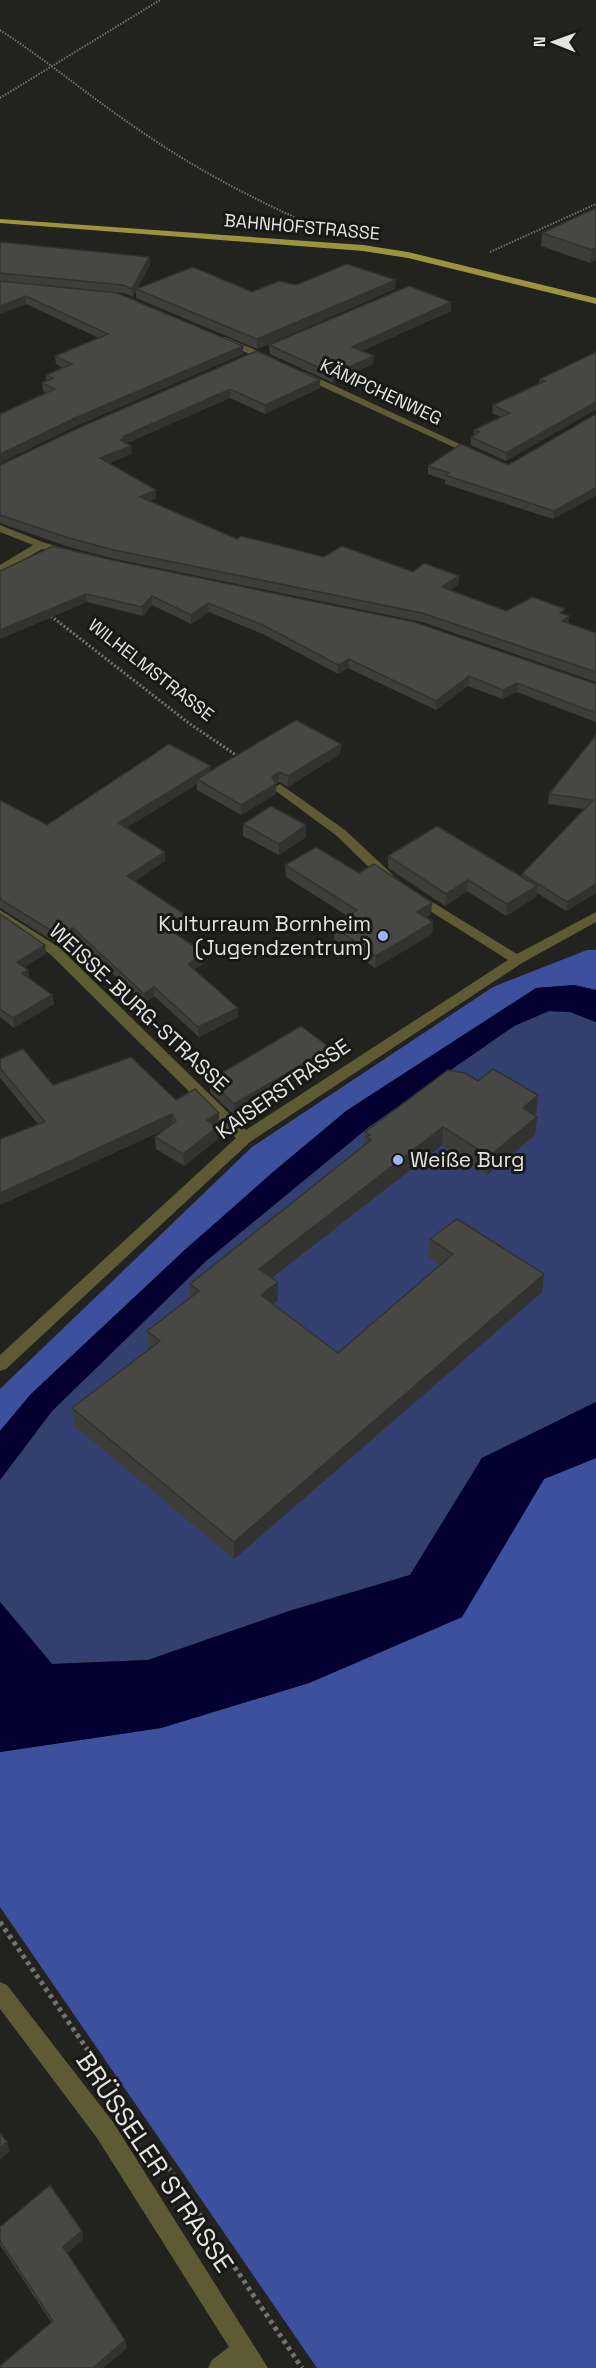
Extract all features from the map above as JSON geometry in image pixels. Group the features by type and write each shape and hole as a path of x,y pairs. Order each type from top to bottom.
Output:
{"main road":[{"name":"BAHNHOFSTRASSE","path":"0,221 363,248 457,267 596,301"}],"street":[{"path":"216,336 277,363"},
{"path":"246,358 267,349"},
{"name":"KÄMPCHENWEG","path":"288,368 485,458"},
{"path":"0,528 41,545 82,556"},
{"path":"0,570 41,545"},
{"path":"280,788 341,833 402,887 517,960"},
{"name":"WEISSE-BURG-STRASSE","path":"0,914 55,951 245,1138"},
{"name":"KAISERSTRASSE","path":"1,1361 245,1138 517,960 596,916"},
{"name":"BRÜSSELER STRASSE","path":"0,1992 105,2130 250,2359"},
{"path":"220,2368 250,2359"}],"path":[{"path":"0,98 160,0"},
{"path":"0,30 53,65 141,132 239,192 312,224"},
{"path":"457,267 596,204"},
{"name":"WILHELMSTRASSE","path":"49,614 79,634 161,703 242,759"}],"shaded area":[{"path":"587,950 596,950 596,990 574,985 536,988 346,1111 188,1247 31,1394 0,1431 0,1389 252,1147 493,987"},
{"path":"574,985 596,990 596,1022 570,1012 549,1011 514,1026 370,1126 206,1261 52,1411 0,1480 0,1431 31,1394 188,1247 274,1171 346,1111 536,988"},
{"path":"548,1011 570,1012 596,1022 596,1402 482,1458 410,1575 289,1611 148,1660 52,1664 0,1602 0,1480 52,1411 206,1261 370,1126 514,1026"},
{"path":"596,1402 596,1458 544,1479 462,1617 309,1683 161,1728 0,1752 0,1602 52,1664 148,1660 289,1611 410,1575 482,1458"},
{"path":"596,1458 596,2368 317,2368 0,1907 0,1752 161,1728 309,1683 462,1617 544,1479"}],"building":[{"path":"596,208 596,248 592,250 542,233"},
{"path":"0,242 149,257 132,289 123,285 0,273"},
{"path":"347,264 396,280 257,339 136,289 193,267 252,292 279,281 296,285"},
{"path":"0,281 117,293 243,346 75,418 0,454 0,414 55,389 42,383 53,378 46,375 72,364 55,356 108,334 26,296 0,306"},
{"path":"409,286 451,302 352,347 374,356 333,374 269,345"},
{"path":"257,351 320,380 265,405 230,389 124,436 126,437 120,440 131,446 100,458 156,490 140,497 237,539 241,536 324,557 342,546 413,572 424,563 459,576 442,587 506,611 533,597 565,609 560,613 569,616 562,621 596,633 596,672 422,613 114,550 0,515 0,465 83,426"},
{"path":"596,352 596,402 506,453 471,437 479,432 474,430 510,413 493,405 545,381 540,379"},
{"path":"596,414 596,488 554,511 445,475 449,473 428,466 461,444 508,465"},
{"path":"53,546 414,622 596,684 596,713 517,683 503,690 469,676 436,701 349,659 338,665 265,626 208,603 191,615 152,596 142,607 86,594 0,630 0,571"},
{"path":"296,720 341,744 288,776 279,772 272,777 276,784 241,805 197,779"},
{"path":"596,735 596,884 567,902 522,874 593,800 549,794"},
{"path":"169,744 211,766 118,823 165,852 127,876 187,916 166,928 205,953 188,964 238,1008 198,1027 154,987 144,994 73,928 60,936 0,899 0,800 47,825"},
{"path":"271,806 306,825 279,844 243,824"},
{"path":"437,826 537,886 507,904 468,880 446,894 388,856"},
{"path":"316,847 359,873 374,864 432,903 417,912 433,922 376,956 334,927 357,910 285,865"},
{"path":"0,914 45,945 17,962 28,970 22,973 52,995 13,1018 0,1009"},
{"path":"301,1026 330,1048 234,1104 210,1080"},
{"path":"23,1049 53,1085 131,1057 176,1100 195,1089 219,1113 207,1120 217,1127 183,1154 155,1137 176,1121 172,1114 0,1193 0,1139 45,1122 0,1068 0,1059"},
{"path":"493,1069 538,1095 523,1108 537,1117 489,1156 443,1127 259,1269 278,1282 261,1295 338,1353 453,1254 430,1239 457,1219 544,1274 234,1542 72,1408 160,1341 147,1331 199,1291 190,1284 371,1140 366,1137 370,1135 365,1132 448,1070 465,1073 478,1081"},
{"path":"0,2133 7,2142 0,2148"},
{"path":"50,2185 82,2231 63,2247 125,2340 93,2368 0,2368 53,2321 0,2241 0,2227"}],"place":[{"name":"Kulturraum Bornheim (Jugendzentrum)","path":"383,936"},
{"name":"Weiße Burg","path":"398,1160"}]}
